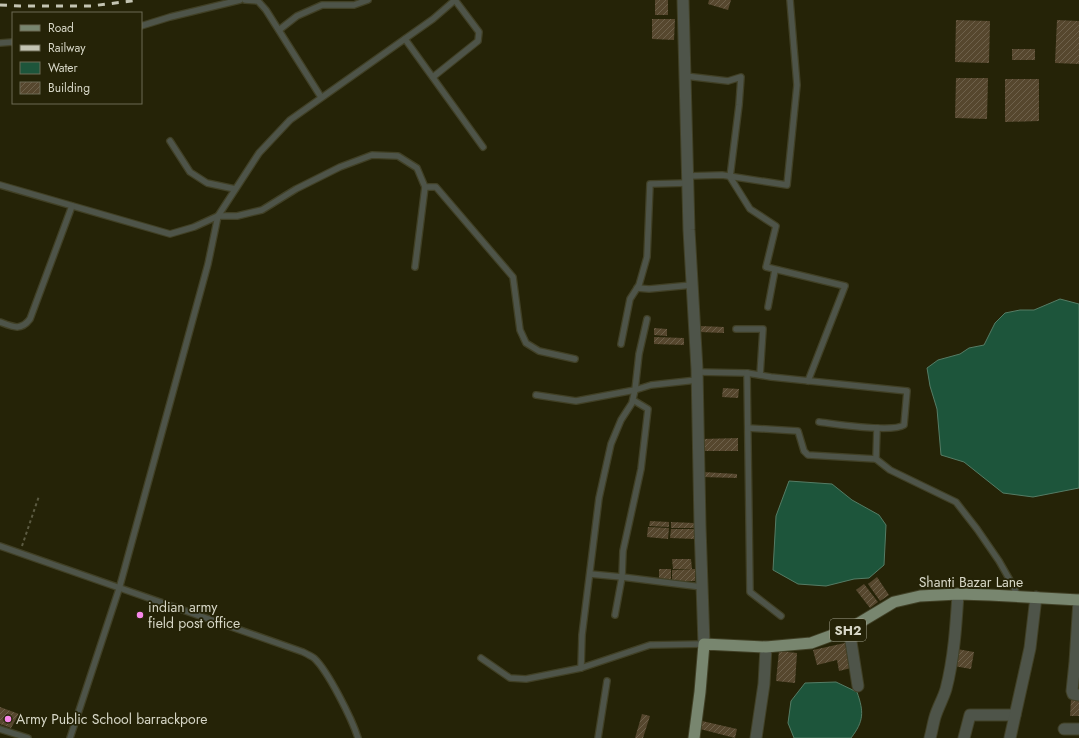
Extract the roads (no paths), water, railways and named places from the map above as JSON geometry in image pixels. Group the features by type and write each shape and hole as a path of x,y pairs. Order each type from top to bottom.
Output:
{"main road":[{"name":"Shanti Bazar Lane","path":"704,644 766,647 811,643 849,629 883,608 904,599 920,596 958,594 1079,600"},
{"path":"694,738 704,644"}],"street":[{"path":"684,0 688,180 697,376 704,644"},
{"path":"930,738 935,718 946,687 952,657 956,632 958,594"},
{"path":"1010,738 1030,648 1036,597"},
{"path":"1079,600 1072,691 1073,694 1079,695"},
{"path":"849,629 858,686"},
{"path":"756,738 764,684 766,647"},
{"path":"964,738 970,715 1015,715"},
{"path":"1064,729 1079,729"}],"lane":[{"path":"142,26 170,17 240,0"},
{"path":"245,0 258,1 266,10 321,98"},
{"path":"279,30 297,16 322,5 354,5 368,0"},
{"path":"70,738 119,589 208,264 218,216 259,153 290,120 433,19 455,0 479,32 478,41 433,77"},
{"path":"621,344 630,299 639,285 647,257 650,184 722,175 787,185 797,85 790,0"},
{"path":"405,39 483,147"},
{"path":"0,43 12,42"},
{"path":"685,76 728,81 740,77 739,105 730,176 750,209 776,226 766,268 845,286 808,381"},
{"path":"170,141 190,172 207,182 235,189"},
{"path":"0,185 170,234 194,227 218,216 238,216 262,210 296,189 340,167 372,155 398,156 417,168 425,187 415,267"},
{"path":"425,187 436,187 513,278 520,330 526,343 539,351 575,359"},
{"path":"0,322 17,327 26,325 30,319 72,206"},
{"path":"768,307 775,270"},
{"path":"637,288 649,289 692,285"},
{"path":"581,668 582,635 599,498 611,444 621,420 633,400 639,354 647,319"},
{"path":"736,329 763,329 760,375"},
{"path":"747,373 750,592 781,616"},
{"path":"536,396 576,401 697,376 747,373 908,391 904,425 900,428 877,428 819,422"},
{"path":"615,615 622,577 623,551 640,469 648,409 633,400"},
{"path":"748,428 798,431 805,454 810,456 876,459 890,470 956,502 999,561 1018,596"},
{"path":"876,459 877,428"},
{"path":"0,546 119,589 303,652 314,658 330,679 353,724 358,738"},
{"path":"590,574 702,587"},
{"path":"480,658 510,678 526,679 581,668 650,644 704,644"},
{"path":"598,738 607,681"},
{"path":"0,729 28,738"}],"water":[{"path":"1060,299 1079,304 1079,488 1033,497 1003,493 964,462 941,455 937,409 930,386 927,368 938,360 960,354 969,348 984,345 995,323 1005,313 1020,310 1034,310"},
{"path":"789,481 832,484 852,500 879,515 886,525 884,565 869,578 854,579 826,586 798,584 773,570 776,516"},
{"path":"836,682 857,692 861,705 862,716 851,738 794,738 788,723 791,701 805,683"}],"railway":[{"path":"0,5 91,6 139,0"}],"place":[{"name":"indian army field post office","path":"140,615"},
{"name":"Army Public School barrackpore","path":"8,719"}]}
